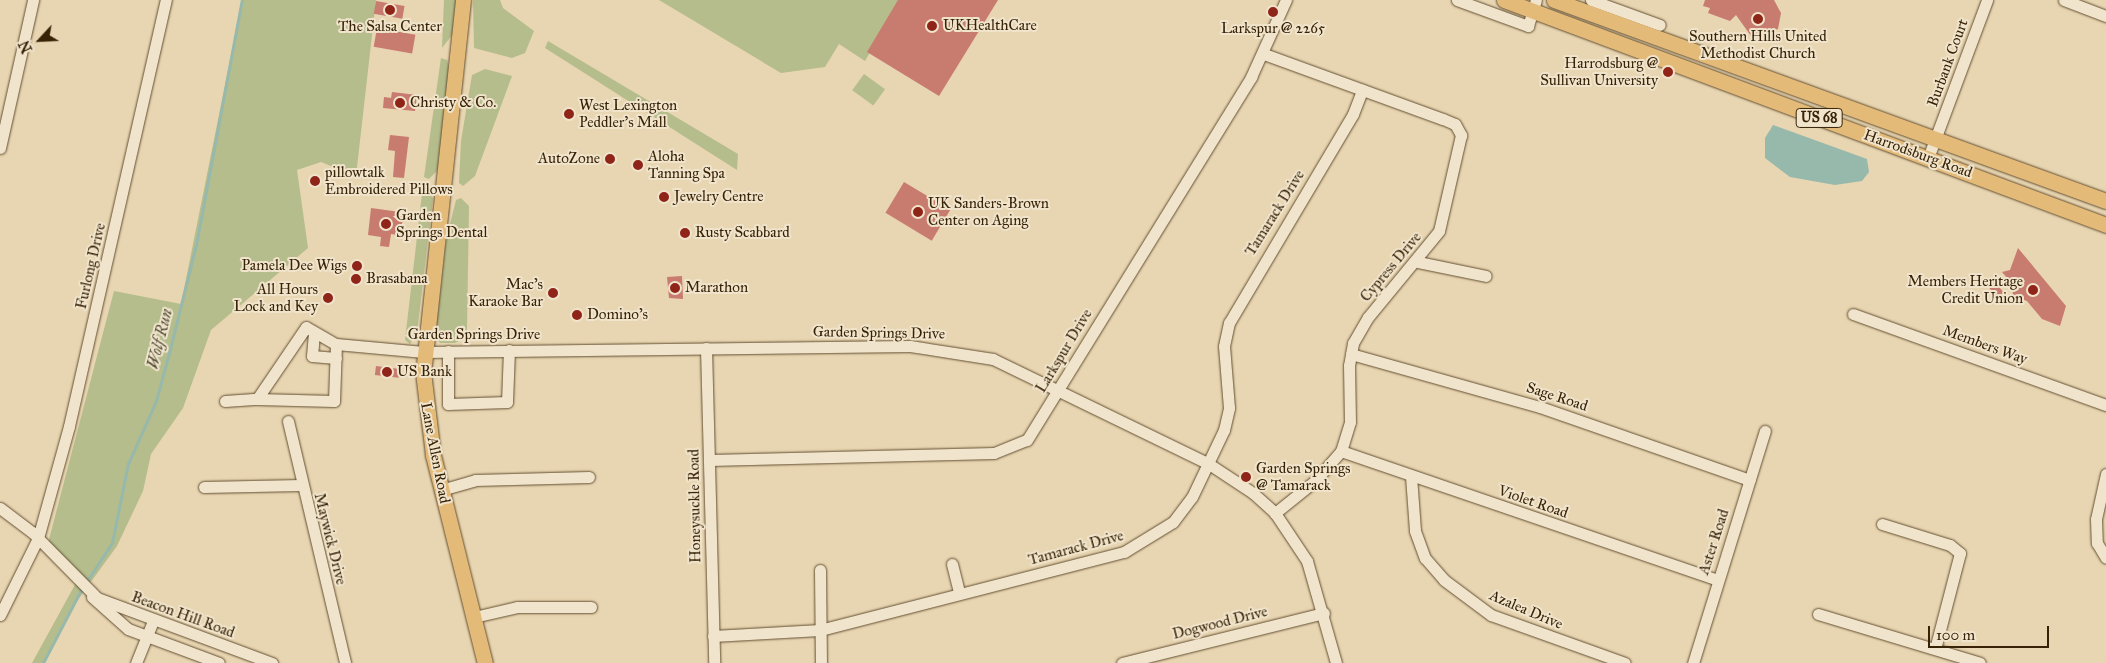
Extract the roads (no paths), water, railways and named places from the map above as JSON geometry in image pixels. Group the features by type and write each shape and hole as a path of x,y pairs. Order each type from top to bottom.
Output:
{"main road":[{"name":"Lane Allen Road","path":"463,0 424,352 426,418 441,490 485,663"},
{"name":"Harrodsburg Road","path":"1504,0 1535,5 2106,225"},
{"name":"Harrodsburg Road","path":"1554,0 1937,137 2106,201"},
{"path":"2067,210 2073,189"}],"street":[{"path":"0,148 33,0"},
{"name":"Furlong Drive","path":"0,615 38,538 81,380 166,0"},
{"name":"Larkspur Drive","path":"710,460 1006,451 1027,440 1264,54 1286,0"},
{"path":"1456,0 1528,26 1535,5"},
{"path":"1591,0 1660,26"},
{"name":"Burbank Court","path":"1928,158 1987,0"},
{"path":"2064,0 2106,16"},
{"name":"Cypress Drive","path":"1264,54 1459,128 1460,148 1443,220 1418,262 1368,317 1351,354 1350,422 1341,451 1316,480 1275,513"},
{"name":"Tamarack Drive","path":"713,636 820,630 1141,545 1183,512 1209,464 1229,408 1224,346 1229,323 1353,114 1362,90"},
{"path":"1418,262 1486,276"},
{"name":"Members Way","path":"1853,314 2106,405"},
{"path":"225,401 257,399 334,401 336,344 306,327 257,399"},
{"path":"314,333 309,347 312,356 336,358"},
{"name":"Garden Springs Drive","path":"336,344 424,352 896,345 963,351 993,359 1209,464 1241,483 1275,513 1307,561 1324,613 1336,663"},
{"name":"Honeysuckle Road","path":"706,348 714,663"},
{"path":"448,351 448,404 507,402 508,350"},
{"name":"Sage Road","path":"1351,354 1540,407 1750,480"},
{"name":"Maywick Drive","path":"288,421 301,485 345,663"},
{"name":"Aster Road","path":"1694,663 1717,580 1765,431"},
{"name":"Violet Road","path":"1341,451 1717,580"},
{"path":"2106,474 2096,509 2106,558"},
{"name":"Azalea Drive","path":"1410,476 1415,531 1426,558 1444,580 1491,615 1624,663"},
{"path":"441,490 481,479 589,477"},
{"path":"204,487 301,485"},
{"name":"Beacon Hill Road","path":"0,508 38,538 109,616 146,637 218,663"},
{"path":"1882,524 1950,545 1960,553 1935,649"},
{"path":"952,564 959,593"},
{"path":"820,570 821,663"},
{"name":"Beacon Hill Road","path":"86,589 104,602 272,663"},
{"path":"474,617 518,607 591,607"},
{"name":"Dogwood Drive","path":"1122,663 1324,613"},
{"path":"1818,614 1980,663"},
{"path":"136,663 153,621"}],"waterway":[{"name":"Wolf Run","path":"87,581 112,543 128,464 156,401 169,353 196,245 242,0"},
{"name":"Wolf Run","path":"43,663 82,588"}],"place":[{"name":"The Salsa Center","path":"390,10"},
{"name":"Larkspur @ 2265","path":"1273,12"},
{"name":"Southern Hills United Methodist Church","path":"1758,19"},
{"name":"UKHealthCare","path":"932,26"},
{"name":"Harrodsburg @ Sullivan University","path":"1668,72"},
{"name":"Christy & Co.","path":"400,103"},
{"name":"West Lexington Peddler's Mall","path":"569,114"},
{"name":"AutoZone","path":"610,159"},
{"name":"Aloha Tanning Spa","path":"638,165"},
{"name":"pillowtalk Embroidered Pillows","path":"315,181"},
{"name":"Jewelry Centre","path":"664,197"},
{"name":"UK Sanders-Brown Center on Aging","path":"918,212"},
{"name":"Garden Springs Dental","path":"386,224"},
{"name":"Rusty Scabbard","path":"685,233"},
{"name":"Pamela Dee Wigs","path":"357,266"},
{"name":"Brasabana","path":"356,279"},
{"name":"Marathon","path":"675,288"},
{"name":"Members Heritage Credit Union","path":"2033,290"},
{"name":"Mac's Karaoke Bar","path":"553,293"},
{"name":"All Hours Lock and Key","path":"328,298"},
{"name":"Domino's","path":"577,315"},
{"name":"US Bank","path":"387,372"},
{"name":"Garden Springs @ Tamarack","path":"1246,477"}]}
